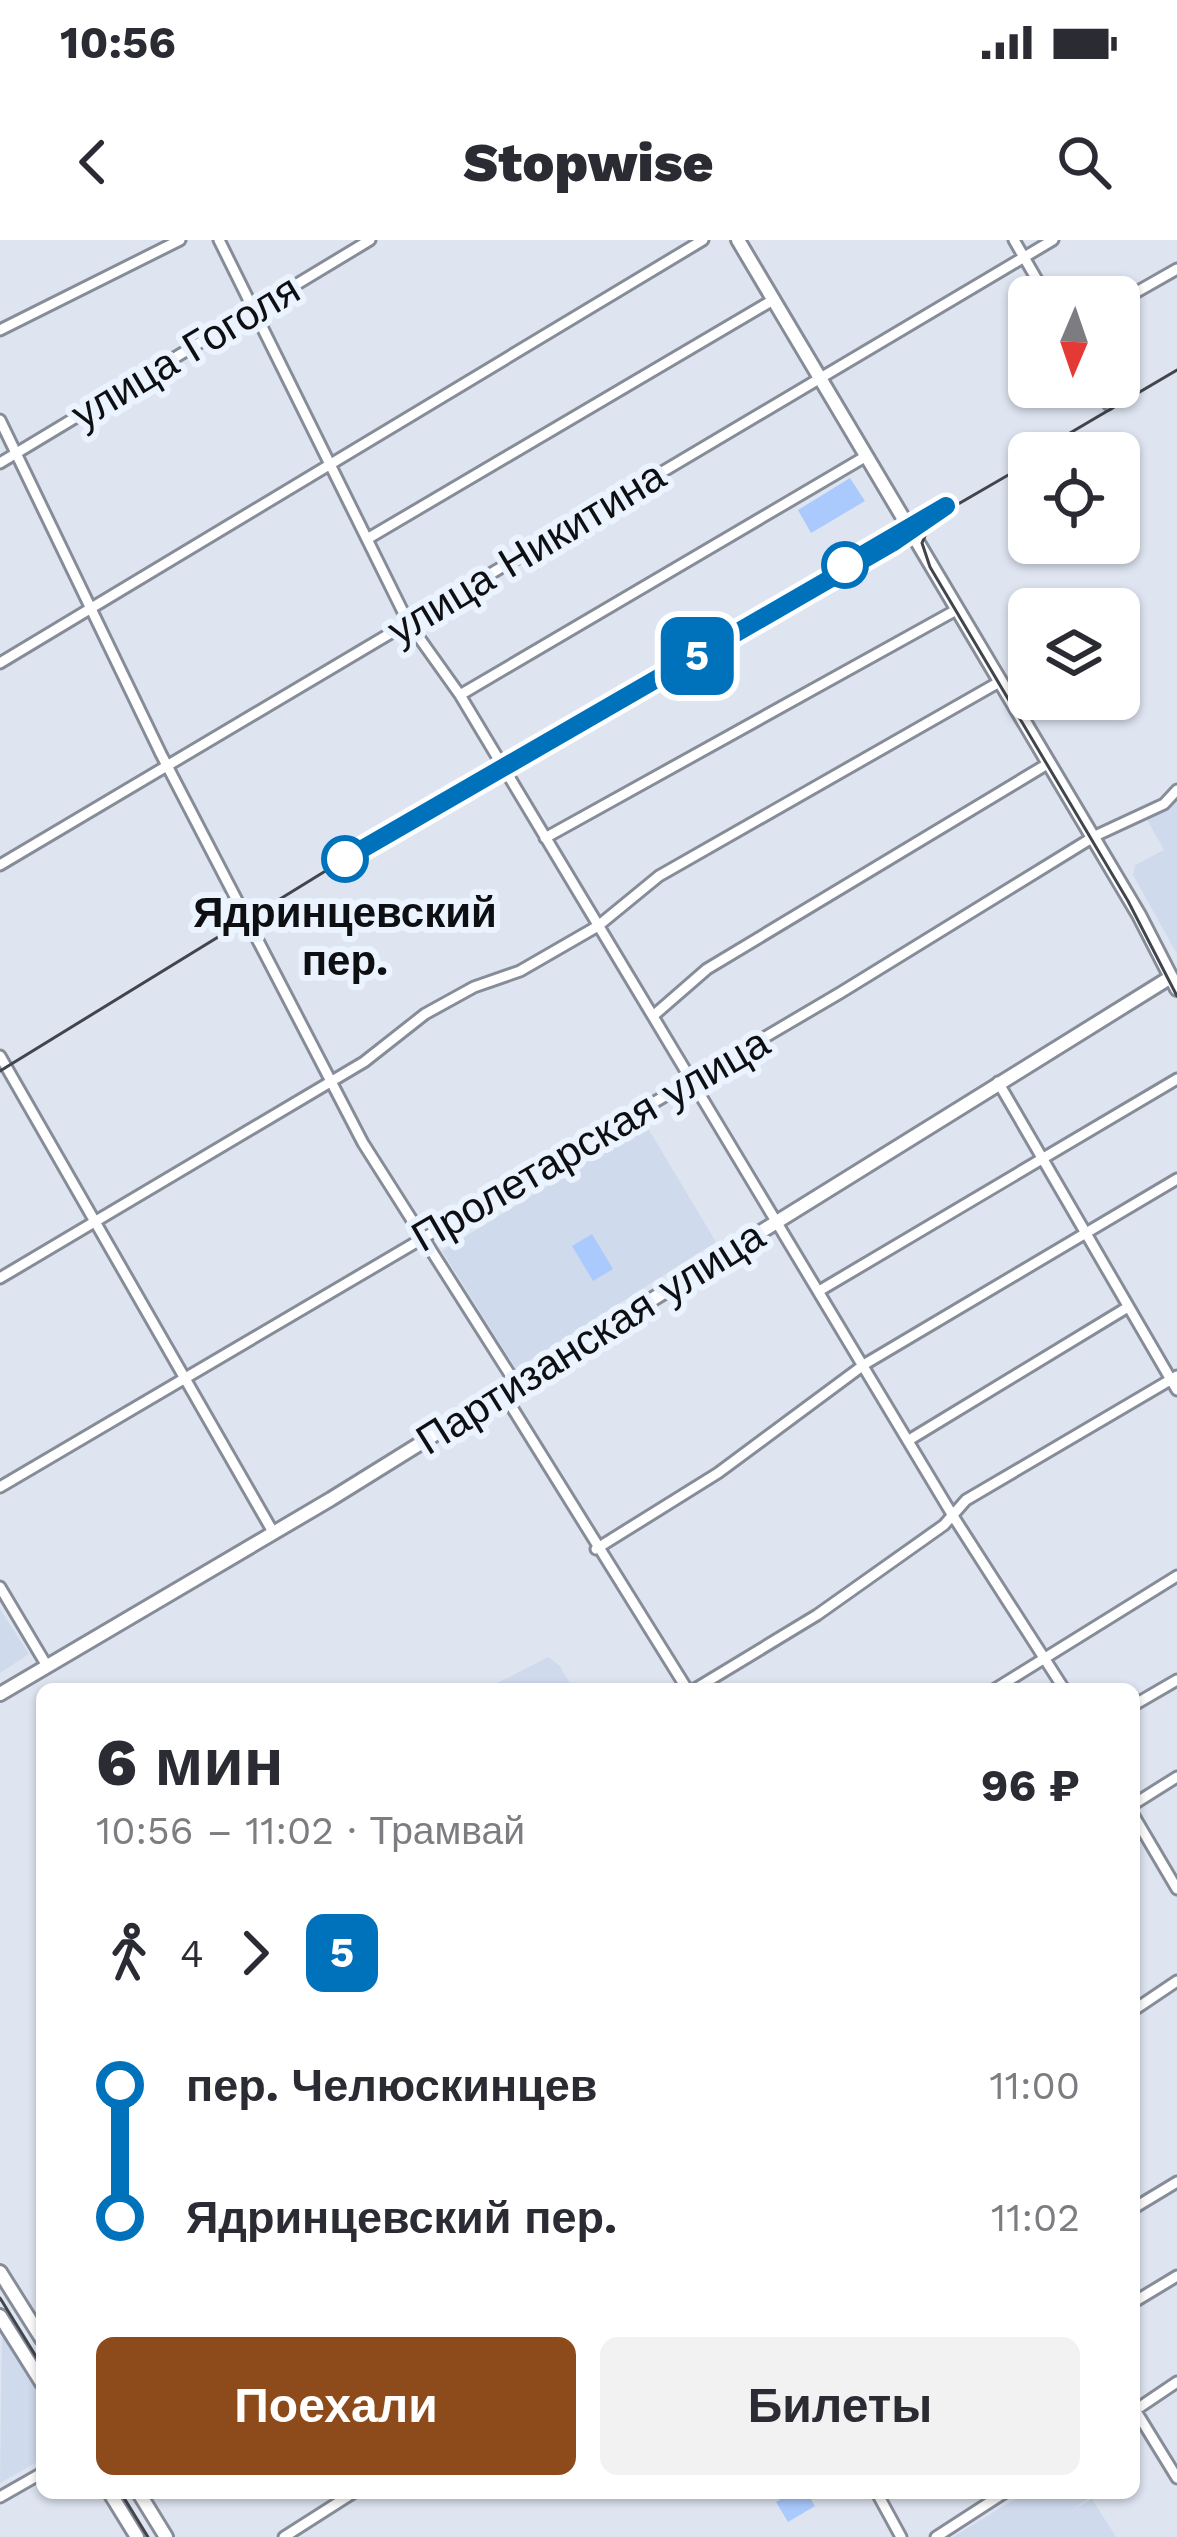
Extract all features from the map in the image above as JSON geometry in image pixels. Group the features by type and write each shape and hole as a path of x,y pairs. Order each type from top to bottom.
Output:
{"main road":[{"path":"738,240 1175,980"},
{"name":"Партизанская улица","path":"0,1694 503,1393 998,1082 1175,980"},
{"path":"0,2272 36,2329"},
{"path":"0,2316 36,2374"},
{"path":"114,2499 137,2537"},
{"path":"143,2499 166,2537"}],"street":[{"path":"0,330 181,240"},
{"path":"219,240 408,622 460,695 953,1516 1060,1683"},
{"name":"улица Гоголя","path":"0,463 370,240"},
{"path":"0,663 87,606 703,240"},
{"path":"1014,240 1035,276"},
{"name":"улица Никитина","path":"0,865 1053,240"},
{"path":"1140,290 1177,268"},
{"path":"367,539 773,300"},
{"path":"0,420 87,606 331,1082 412,1227 424,1237 516,1384"},
{"path":"460,695 863,458"},
{"path":"545,838 958,609"},
{"path":"0,1278 331,1082 425,1014 473,987 520,971 598,926 659,876 1001,681"},
{"path":"653,1016 707,969 1049,763"},
{"name":"Пролетарская улица","path":"0,1487 1093,837 1150,812 1177,790"},
{"path":"0,1057 273,1532"},
{"path":"819,1291 1177,1079"},
{"path":"701,1683 817,1616 953,1516 966,1499 1175,1382 998,1082"},
{"path":"596,1549 710,1478 865,1364 1177,1179"},
{"path":"908,1440 1127,1307"},
{"path":"503,1393 596,1549 687,1683"},
{"path":"1003,1683 1177,1576"},
{"path":"0,1587 47,1666"},
{"path":"1140,1702 1177,1680"},
{"path":"1140,1800 1177,1777"},
{"path":"1140,1826 1177,1889"},
{"path":"1140,2006 1177,1982"},
{"path":"1140,2204 1177,2182"},
{"path":"1140,2298 1177,2276"},
{"path":"1140,2406 1177,2382"},
{"path":"1140,2419 1177,2478"},
{"path":"0,2497 36,2476"},
{"path":"284,2537 344,2499"},
{"path":"880,2499 902,2537"},
{"path":"936,2537 995,2499"}],"shaded area":[{"path":"850,478 865,501 811,533 798,510"},
{"path":"1177,797 1177,954 1133,875 1135,865 1164,850 1146,818"},
{"path":"646,1125 716,1242 516,1369 442,1251"},
{"path":"592,1234 613,1269 593,1281 572,1246"},
{"path":"0,1609 29,1654 0,1673"},
{"path":"548,1657 570,1683 498,1683"},
{"path":"2,2330 36,2387 36,2462 0,2483"},
{"path":"811,2499 815,2506 788,2522 776,2502"},
{"path":"1015,2499 1087,2499 1072,2510 1092,2499 1116,2537 953,2537"}],"tram line":[{"path":"1072,432 1177,370"},
{"path":"0,1071 345,859 1008,475"},
{"name":"5","path":"345,859 927,523 946,506 845,565"},
{"path":"934,515 922,543 930,567 1128,901 1177,996"},
{"path":"0,2298 36,2356"},
{"path":"125,2499 148,2537"}],"place":[{"name":"Ядринцевский пер.","path":"345,859"}]}
